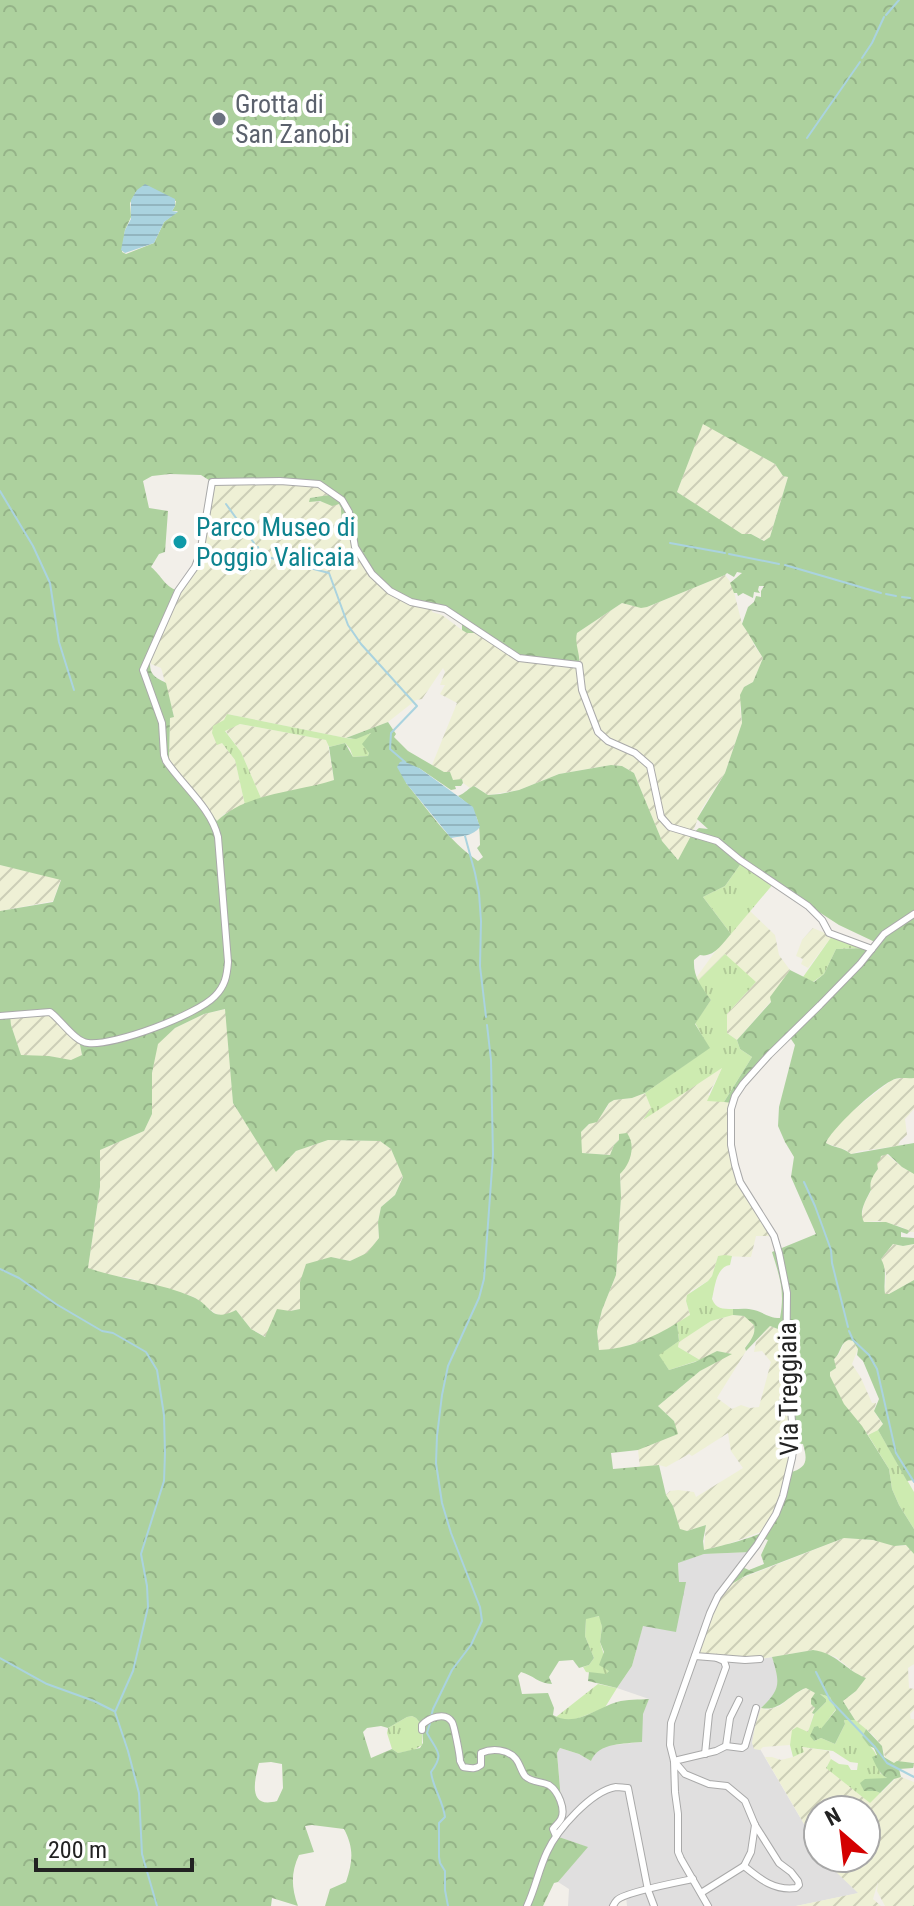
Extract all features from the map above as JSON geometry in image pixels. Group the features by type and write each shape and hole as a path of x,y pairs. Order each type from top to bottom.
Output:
{"street":[{"path":"0,1016 50,1012 79,1040 85,1044 96,1043 135,1036 198,1008 212,1000 227,978 216,828 173,772 164,755 162,723 143,670 180,587 195,567 200,554 212,482 319,484 342,500 349,512 355,547 372,574 390,591 411,602 445,609 519,658 579,665 582,690 598,732 608,741 635,753 650,766 661,817 670,827 717,841 808,906 822,920 829,933 872,949"},
{"name":"Via Treggiaia","path":"708,1906 678,1852 671,1723 718,1596 776,1514 786,1485 794,1444 786,1385 787,1293 774,1236 740,1182 731,1145 731,1109 743,1084 769,1055 830,995 884,934 914,914"},
{"path":"695,1656 760,1659"},
{"path":"705,1754 709,1714 726,1667 724,1661 717,1658"},
{"path":"726,1746 730,1718 739,1700"},
{"path":"744,1866 778,1888 796,1888 799,1885 791,1872 779,1863 755,1825 745,1801 727,1786 709,1784 685,1774 674,1761 726,1746 742,1748 756,1708"},
{"path":"422,1730 422,1725 430,1718 446,1717 452,1722 463,1767 473,1769 481,1765 481,1753 486,1750 507,1751 527,1777 551,1787 562,1805 561,1819 553,1829 556,1836"},
{"path":"527,1906 556,1836 590,1800 616,1787 628,1788 648,1890 654,1906"},
{"path":"701,1893 744,1866 751,1852 755,1825"},
{"path":"613,1906 617,1899 693,1879"}],"shaded area":[{"path":"751,1552 718,1596 754,1660 772,1657 779,1677 774,1696 761,1708 752,1743 760,1749 802,1821 802,1874 838,1874 859,1893 796,1906 627,1906 626,1896 613,1906 568,1906 569,1889 558,1882 587,1847 556,1836 555,1826 562,1812 557,1753 560,1748 591,1761 594,1754 605,1746 642,1742 642,1715 649,1699 617,1688 632,1666 643,1625 676,1631 685,1582 679,1583 678,1562 704,1554"}],"green space":[{"path":"0,0 914,0 914,1078 895,1079 868,1097 826,1143 851,1154 914,1143 914,1174 888,1154 881,1156 862,1214 864,1222 886,1222 908,1230 907,1234 901,1232 901,1237 914,1238 914,1244 893,1244 881,1259 885,1272 885,1294 914,1280 914,1480 907,1481 878,1430 883,1424 874,1411 879,1399 853,1341 846,1341 842,1346 834,1359 836,1368 830,1376 844,1404 889,1469 892,1489 914,1529 914,1554 906,1545 844,1538 745,1576 730,1585 742,1567 749,1570 764,1564 761,1555 768,1540 761,1538 751,1552 704,1554 678,1563 679,1582 686,1582 676,1632 643,1626 632,1666 617,1688 588,1681 589,1672 606,1674 609,1671 599,1665 604,1652 600,1642 602,1627 599,1616 586,1619 585,1636 594,1658 589,1665 579,1668 573,1660 559,1661 549,1677 552,1684 521,1672 518,1676 522,1694 548,1693 554,1708 553,1715 561,1718 585,1716 621,1701 649,1699 643,1714 642,1742 606,1747 591,1761 560,1748 557,1753 562,1812 555,1826 556,1836 588,1847 554,1883 543,1906 325,1906 330,1889 346,1882 351,1849 344,1829 312,1825 305,1826 314,1852 299,1855 294,1867 293,1886 298,1906 272,1898 271,1906 0,1906 0,911 53,902 61,880 0,865","holes":["136,192 176,201 172,211 178,211 164,222 154,243 126,254 122,252 125,230 131,217 130,203","703,424 775,464 783,476 788,477 770,537 764,541 751,534 742,534 677,492","170,474 201,475 212,482 319,484 335,494 310,498 309,502 320,501 332,506 339,504 342,531 352,530 360,553 372,573 390,590 411,601 448,611 462,624 462,630 479,633 519,658 579,665 577,633 622,603 647,607 727,573 734,577 737,572 742,573 730,583 738,596 743,593 753,598 754,592 760,593 759,586 764,586 761,597 756,596 748,607 742,624 763,658 753,682 744,687 740,695 742,723 725,773 697,819 708,829 699,828 692,834 678,860 662,841 634,773 622,766 611,765 559,774 500,794 488,795 474,786 458,796 474,812 478,823 480,845 477,848 483,857 478,861 448,835 406,783 419,768 451,790 461,786 462,779 453,780 450,772 444,772 408,751 394,737 396,734 388,722 346,738 356,739 371,733 362,744 368,756 353,757 345,743 329,747 334,780 242,804 217,821 213,816 208,816 176,776 169,758 170,718 174,717 166,683 151,671 151,653 178,591 151,567 159,554 165,552 168,511 149,508 143,481 152,476","742,862 839,925 877,943 865,948 836,949 824,974 814,982 790,970 770,997 771,1002 737,1040 740,1049 752,1057 724,1102 733,1103 743,1084 789,1036 795,1045 779,1107 778,1126 794,1157 791,1177 816,1234 772,1252 781,1285 780,1318 746,1309 733,1309 733,1315 744,1316 754,1325 754,1334 746,1351 770,1326 786,1332 786,1385 794,1443 803,1444 806,1459 803,1466 789,1473 770,1527 745,1539 704,1550 706,1525 687,1531 680,1529 666,1495 659,1465 613,1469 611,1453 638,1450 678,1434 674,1421 658,1406 700,1371 732,1354 717,1351 669,1370 659,1355 679,1341 677,1323 640,1342 599,1350 597,1331 616,1275 620,1174 632,1149 627,1133 619,1134 610,1155 582,1153 581,1132 589,1124 597,1122 609,1103 645,1093 710,1048 695,1024 711,1000 696,976 694,960 700,955 714,952 731,934 703,897 725,886","225,1009 233,1103 276,1172 296,1151 328,1140 380,1141 391,1149 403,1177 395,1195 381,1207 379,1238 367,1253 350,1261 331,1257 306,1264 300,1282 300,1309 277,1309 265,1337 251,1329 236,1310 216,1314 200,1301 180,1292 88,1268 100,1187 100,1150 144,1131 152,1114 152,1073 158,1044 175,1028 204,1014","10,1015 55,1015 79,1040 82,1055 71,1060 21,1055","412,1716 422,1725 423,1743 420,1748 398,1753 392,1749 371,1758 363,1732 367,1728 388,1728","259,1763 282,1764 283,1788 277,1801 261,1801 257,1798 255,1785"]},
{"path":"703,423 775,464 783,476 788,477 770,537 765,541 751,534 742,535 677,492"},
{"path":"212,482 309,482 335,494 311,498 310,501 338,503 342,531 352,530 433,607 432,612 442,615 462,630 580,662 575,641 577,633 622,603 647,607 725,575 732,584 742,624 763,658 753,682 744,687 740,708 742,723 725,773 701,810 690,840 678,860 662,841 634,773 622,766 559,774 519,790 488,795 475,786 470,788 462,779 453,781 432,765 457,703 440,694 445,685 440,685 445,672 443,668 422,699 416,700 388,722 346,738 227,714 222,743 235,760 245,805 224,814 218,821 209,816 176,776 169,758 170,718 174,716 161,668 151,664 151,649 178,591 195,567"},
{"path":"227,714 351,739 372,733 366,748 369,753 368,756 353,757 345,743 329,747 326,740 240,724 225,731 241,752 261,798 245,805 235,760 222,743 217,745 212,733 213,726 224,720"},
{"path":"240,724 327,740 334,780 316,787 261,798 241,752 225,730"},
{"path":"742,862 774,883 731,934 703,897 725,886"},
{"path":"0,865 61,879 53,901 0,911"},
{"path":"750,911 775,935 779,955 790,970 771,1001 737,1040 727,1033 727,1014 755,983 725,954 697,982 696,978"},
{"path":"813,928 832,936 808,968 801,964 803,959 796,956 802,940"},
{"path":"832,936 861,948 836,949 824,974 813,982 803,977"},
{"path":"725,954 756,982 727,1014 727,1033 737,1040 740,1049 752,1057 724,1102 707,1101 722,1068 643,1120 651,1108 645,1093 709,1048 695,1023 711,1000 697,982"},
{"path":"226,1009 233,1103 276,1171 296,1151 328,1140 381,1141 391,1149 403,1176 395,1195 381,1207 379,1238 367,1254 350,1261 331,1257 300,1282 300,1309 290,1311 266,1337 251,1329 236,1310 225,1316 216,1314 194,1297 88,1268 100,1187 100,1150 144,1131 152,1114 152,1073 157,1044 175,1028 204,1014"},
{"path":"50,1012 79,1040 82,1055 71,1061 49,1056 21,1056 9,1015"},
{"path":"723,1067 708,1095 733,1103 731,1145 740,1182 774,1236 756,1236 751,1257 718,1256 712,1276 691,1291 686,1301 690,1316 653,1338 599,1351 597,1331 616,1275 621,1197 619,1140 610,1155 581,1153 581,1132 614,1100 645,1093 651,1108 645,1118"},
{"path":"914,1078 914,1109 905,1119 907,1135 898,1146 851,1154 826,1143 846,1116 892,1080"},
{"path":"886,1154 914,1174 914,1232 879,1221 861,1220 871,1191 872,1177 878,1169 876,1163"},
{"path":"893,1244 914,1244 914,1280 885,1294 886,1273 881,1259"},
{"path":"718,1256 732,1256 730,1265 719,1273 712,1299 720,1308 733,1309 733,1315 711,1321 679,1342 678,1347 700,1360 669,1370 658,1355 679,1341 677,1323 690,1315 687,1295 708,1281"},
{"path":"733,1315 751,1320 755,1330 717,1398 732,1409 741,1405 759,1407 771,1362 762,1351 754,1352 756,1342 770,1326 786,1332 793,1431 783,1496 766,1530 704,1550 706,1525 680,1530 673,1506 666,1495 678,1490 694,1492 696,1497 743,1468 731,1451 728,1433 692,1456 689,1454 666,1467 640,1467 638,1450 677,1434 674,1421 658,1406 700,1371 730,1354 717,1351 700,1360 678,1347 679,1341 711,1321"},
{"path":"849,1340 858,1349 852,1364 872,1403 876,1403 874,1411 883,1425 868,1435 843,1404 830,1376 835,1368 834,1359 845,1341"},
{"path":"878,1430 914,1492 914,1529 892,1489 889,1469 868,1435"},
{"path":"844,1538 907,1545 914,1554 914,1664 908,1668 909,1688 914,1689 914,1710 910,1714 914,1719 914,1769 913,1762 894,1763 885,1757 882,1746 855,1720 843,1701 856,1691 859,1676 836,1657 813,1650 754,1660 695,1656 710,1613 727,1584"},
{"path":"600,1616 600,1642 609,1671 606,1675 586,1672 583,1667 594,1658 585,1636 586,1618"},
{"path":"813,1650 835,1658 866,1678 843,1701 855,1720 844,1720 835,1744 821,1738 814,1741 810,1736 814,1727 818,1726 820,1730 836,1710 830,1697 820,1694 826,1702 814,1714 811,1699 815,1693 806,1688 780,1705 761,1708 777,1685 772,1657"},
{"path":"598,1684 617,1688 604,1709 569,1720 556,1717"},
{"path":"806,1688 815,1693 815,1708 808,1733 794,1728 790,1745 754,1749 752,1743 761,1708 767,1710 780,1706"},
{"path":"820,1694 830,1697 836,1709 820,1731 814,1727 814,1741 821,1738 835,1744 844,1720 855,1720 866,1729 862,1737 875,1753 880,1773 887,1778 862,1786 879,1794 859,1794 826,1768 831,1759 857,1770 858,1763 850,1762 833,1751 802,1747 804,1752 793,1757 790,1745 792,1730 797,1727 808,1732 814,1714 826,1699"},
{"path":"412,1716 422,1725 422,1745 398,1753 392,1749 388,1728"},
{"path":"866,1729 882,1746 884,1757 894,1763 914,1763 913,1768 899,1769 901,1777 894,1779 880,1793 864,1791 860,1783 865,1779 887,1778 872,1757 877,1755 874,1748 862,1737"},
{"path":"801,1747 829,1751 831,1760 826,1767 882,1792 897,1777 914,1782 914,1906 885,1906 877,1891 878,1882 873,1899 881,1906 796,1906 858,1893 838,1874 882,1874 882,1794 802,1794 802,1821 765,1757 781,1760 804,1752"}],"water":[{"path":"145,184 175,199 172,211 178,212 164,222 154,243 125,253 121,250 131,219 131,200"},
{"path":"403,761 419,768 473,807 480,827 471,834 451,838 406,783 397,767"}],"waterway":[{"path":"886,15 899,0"},
{"path":"862,58 884,17"},
{"path":"807,138 860,62"},
{"path":"0,491 33,546 50,583 59,642 74,690"},
{"path":"226,504 254,543"},
{"path":"670,543 725,553"},
{"path":"258,547 260,555 329,573 348,625 361,644 417,706 391,733 390,749 405,762"},
{"path":"729,554 779,564"},
{"path":"785,565 881,593"},
{"path":"886,594 896,596"},
{"path":"902,597 910,598"},
{"path":"465,836 479,893 480,966 486,1017"},
{"path":"431,1717 452,1670 471,1645 482,1621 480,1607 442,1503 436,1463 448,1366 479,1298 484,1279 493,1155 487,1025"},
{"path":"804,1182 831,1250 848,1327"},
{"path":"0,1269 102,1331 113,1333 146,1352 157,1370 164,1415 164,1481 141,1554 148,1607 133,1671 115,1712 139,1793 142,1854 157,1906"},
{"path":"849,1331 877,1369 896,1453 914,1482"},
{"path":"0,1658 47,1684 114,1711"},
{"path":"816,1672 830,1700 887,1763 914,1777"},
{"path":"430,1723 427,1733 439,1756 431,1772 445,1817 439,1823 439,1857 445,1871 448,1906"}],"place":[{"name":"Grotta di San Zanobi","path":"219,119"},
{"name":"Parco Museo di Poggio Valicaia","path":"180,542"}]}
